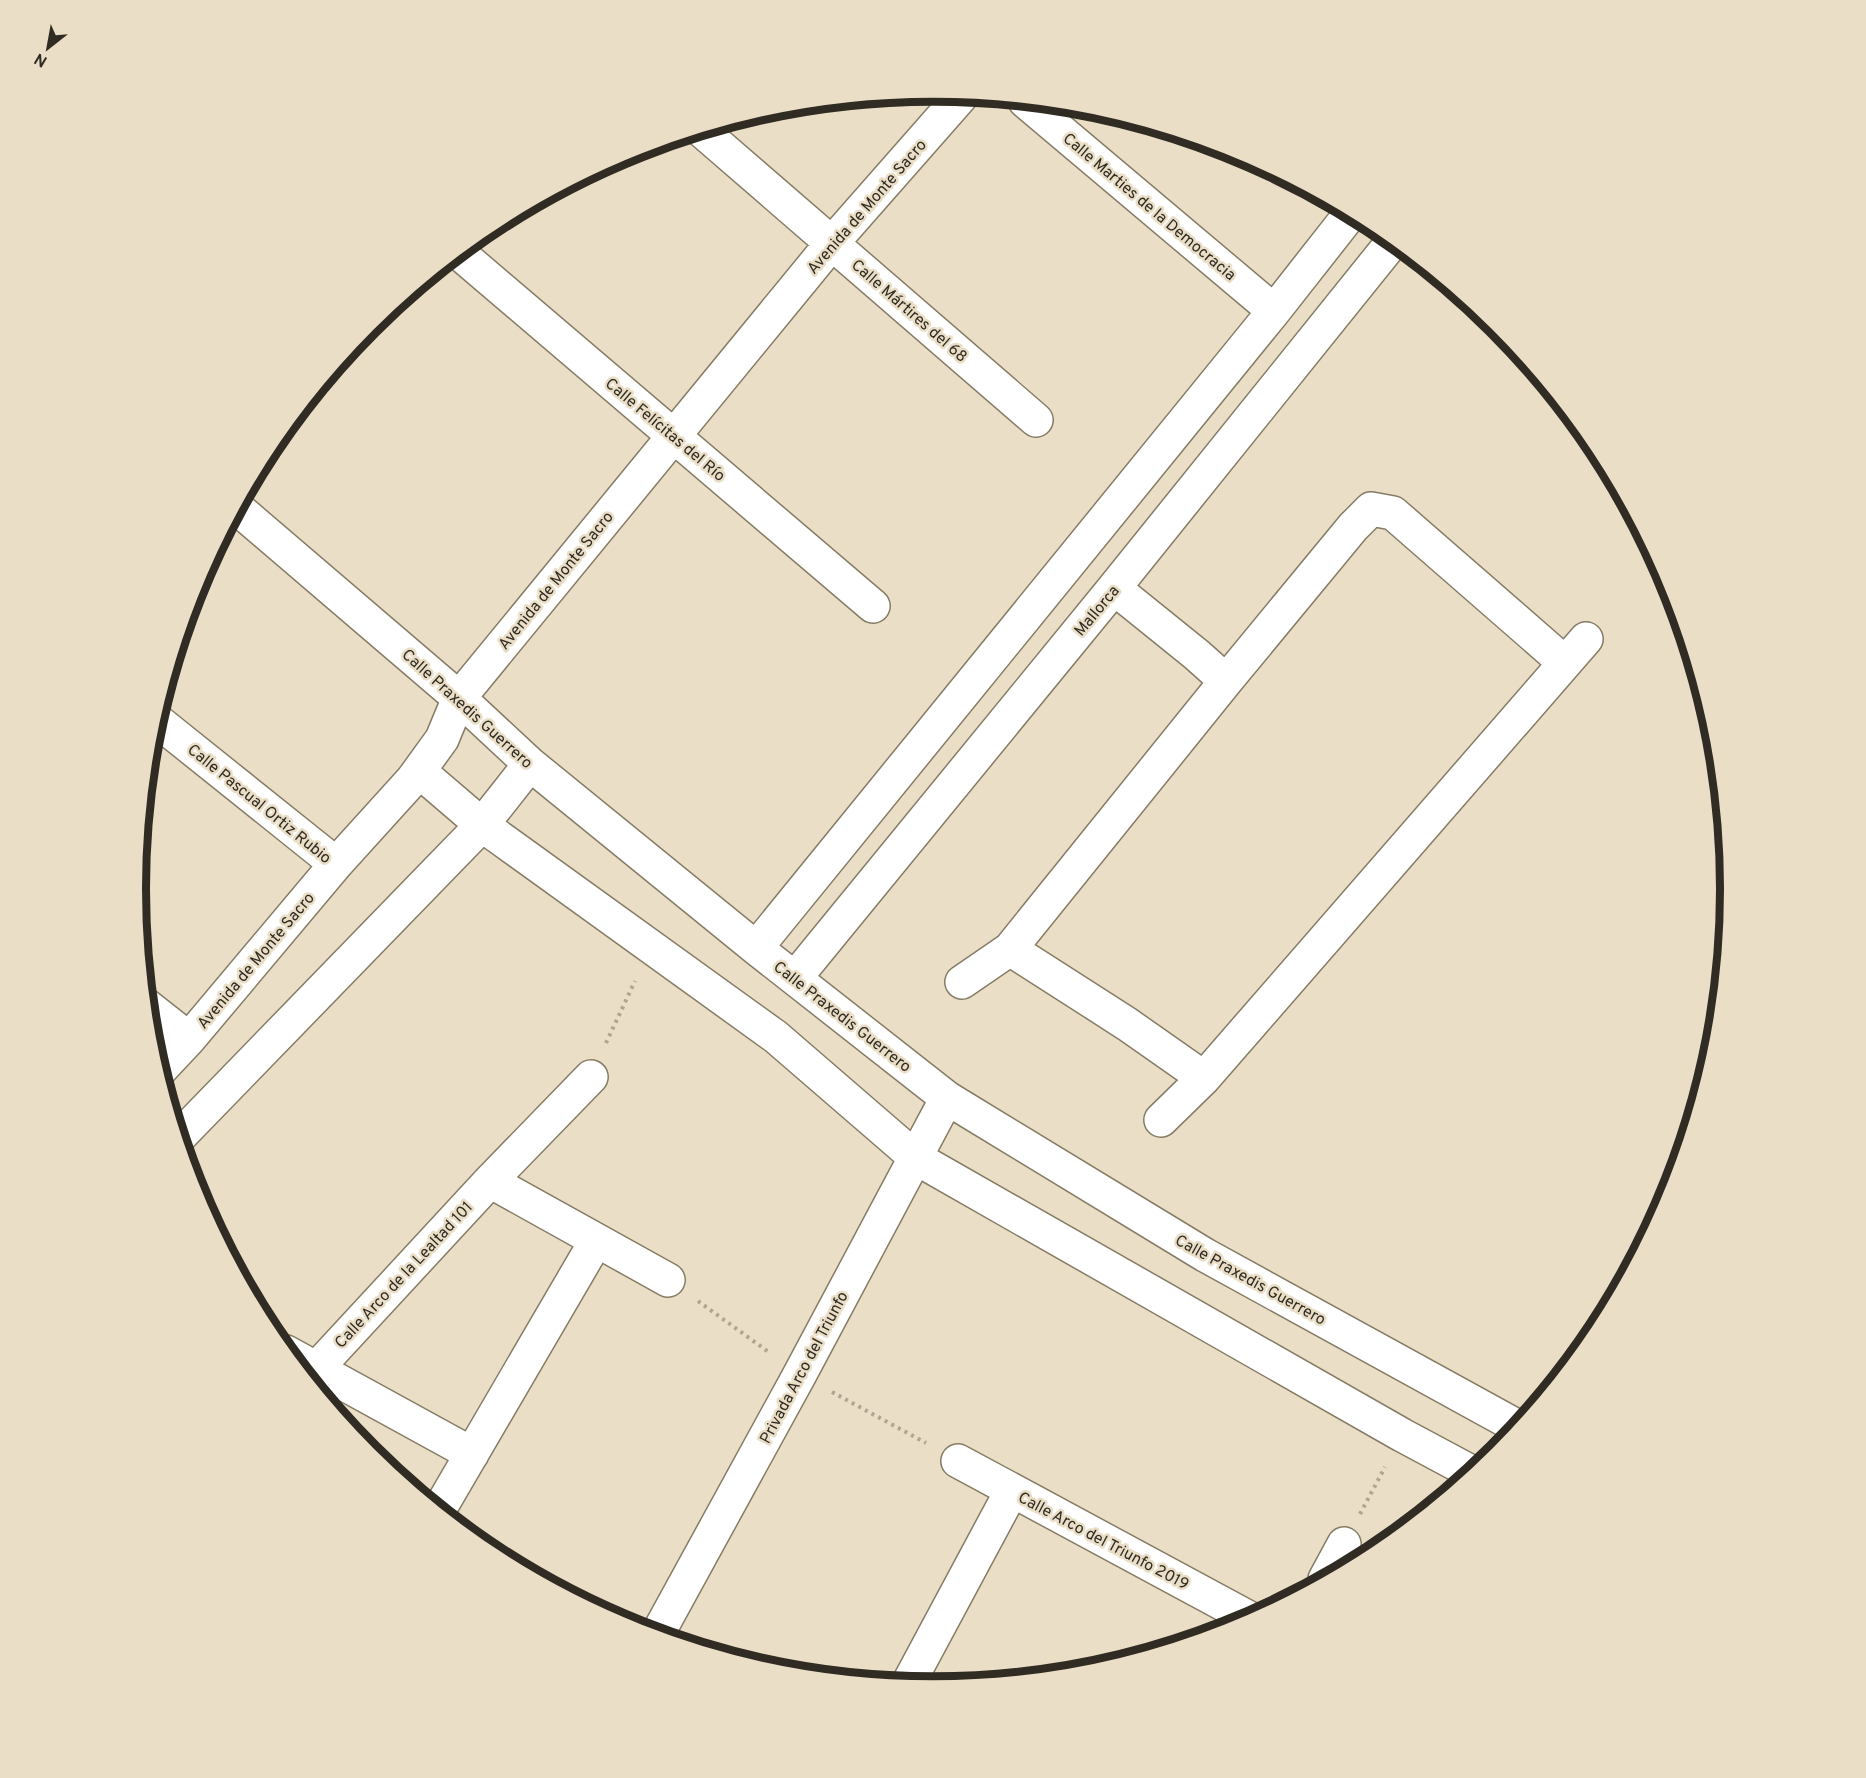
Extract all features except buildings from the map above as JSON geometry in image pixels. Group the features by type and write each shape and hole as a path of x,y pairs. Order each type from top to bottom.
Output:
{"street":[{"name":"Avenida de Monte Sacro","path":"166,1064 336,864 419,771 442,740 459,698 832,243 955,103"},
{"name":"Calle Marties de la Democracia","path":"1034,109 1274,311"},
{"name":"Calle Mártires del 68","path":"707,136 1036,420"},
{"path":"756,948 1346,219"},
{"name":"Mallorca","path":"795,978 1114,588 1388,248"},
{"name":"Calle Felícitas del Río","path":"464,258 873,606"},
{"path":"962,982 1010,949 1226,681 1353,527 1371,509 1393,513 1565,663"},
{"name":"Calle Praxedis Guerrero","path":"242,512 459,698 530,764 756,948 946,1098 1205,1255 1511,1423"},
{"path":"1114,588 1226,681"},
{"path":"1161,1120 1204,1078 1586,639"},
{"path":"983,668 1022,699"},
{"name":"Calle Pascual Ortiz Rubio","path":"163,726 336,864"},
{"path":"185,1131 483,825 530,764"},
{"path":"419,771 483,825 776,1038 916,1158 1465,1469"},
{"path":"1010,949 1127,1024 1204,1078"},
{"path":"156,1013 189,1039"},
{"name":"Calle Arco de la Lealtad 101","path":"316,1368 490,1181 591,1077"},
{"name":"Privada Arco del Triunfo","path":"661,1627 800,1374 946,1098"},
{"path":"490,1181 668,1280"},
{"path":"443,1504 596,1241"},
{"path":"305,1362 472,1454"},
{"name":"Calle Arco del Triunfo 2019","path":"958,1461 1240,1613"},
{"path":"913,1675 1012,1490"},
{"path":"1331,1568 1344,1544"}],"path":[{"path":"591,1077 651,945"},
{"path":"1344,1544 1402,1435"}]}
